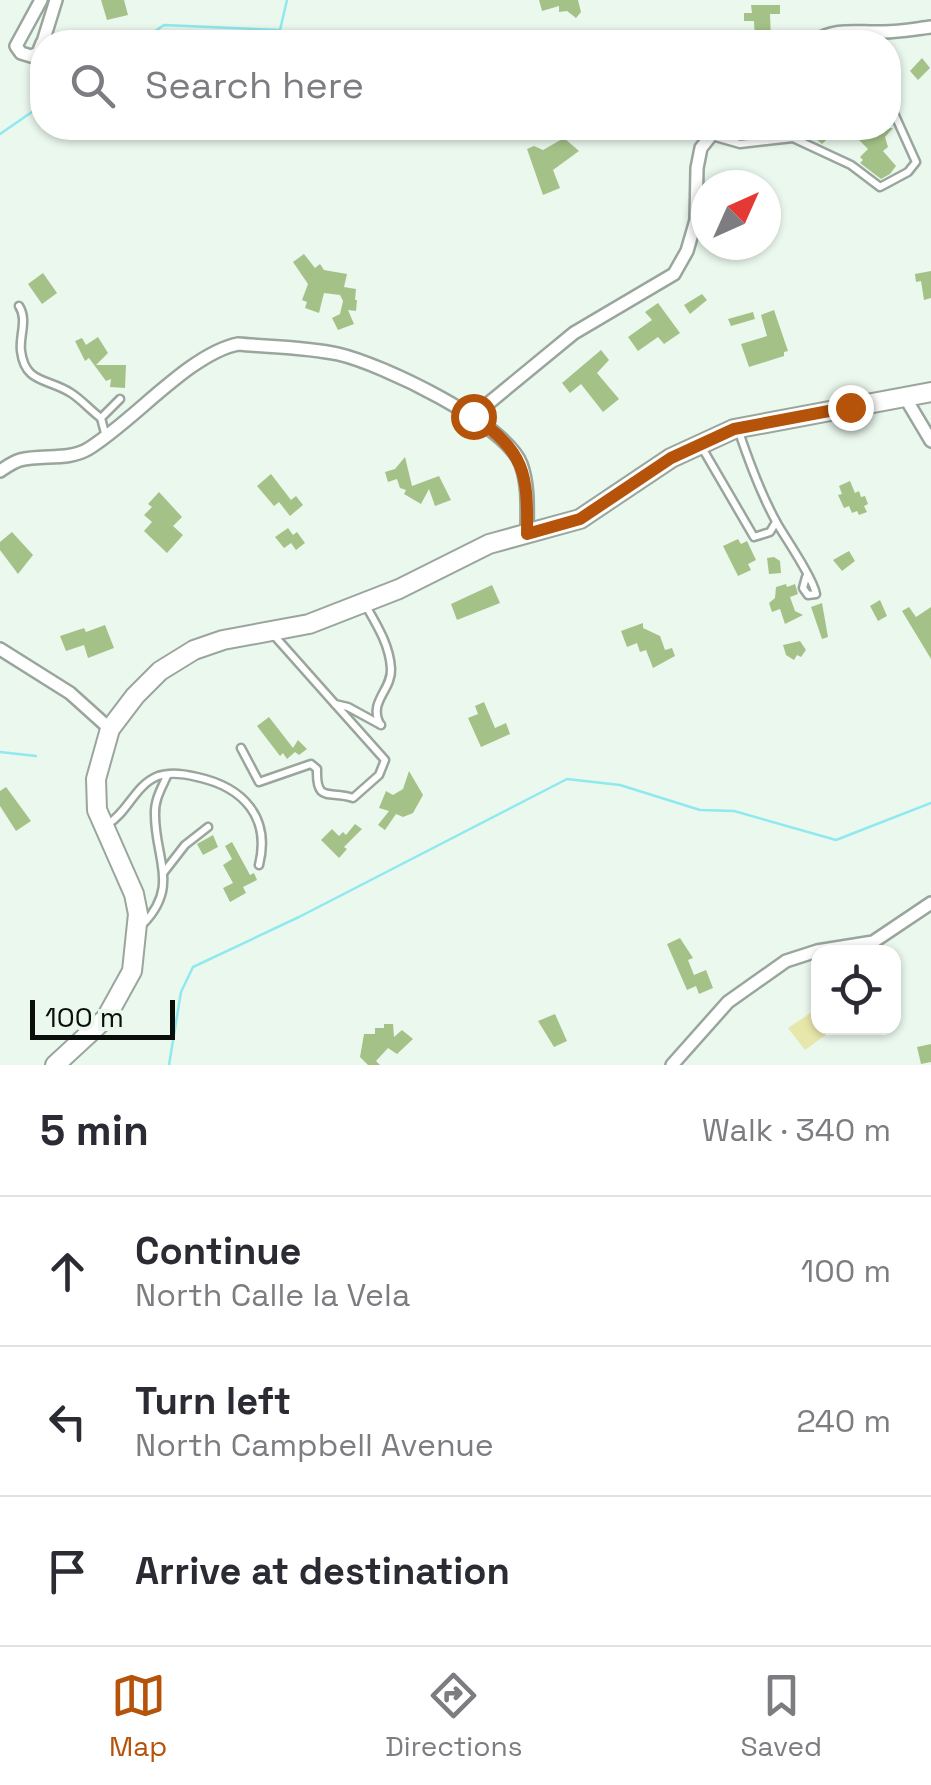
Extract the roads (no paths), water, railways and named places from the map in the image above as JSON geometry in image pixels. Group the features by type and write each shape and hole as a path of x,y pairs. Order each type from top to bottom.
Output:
{"main road":[{"path":"55,1065 106,1018 132,971 138,914 134,894 97,810 96,779 110,729 134,696 178,659 222,640 309,624 489,544 580,519 671,458 737,428 931,392"}],"street":[{"path":"30,56 20,53 16,46 40,0"},
{"path":"46,30 56,0"},
{"path":"901,34 931,27"},
{"path":"473,416 574,332 674,274 692,238 697,168 701,148 708,140"},
{"path":"0,471 18,460 83,452 205,357 238,344 340,354 384,371 488,426 520,461 527,488 527,534"},
{"path":"906,399 931,441"},
{"path":"0,650 70,693 110,729"},
{"path":"672,1065 728,1002 786,961 817,951 872,942 931,903"}],"lane":[{"path":"797,140 851,165 880,187 908,172 916,162 901,129"},
{"path":"731,140 740,144 775,140"},
{"path":"19,306 24,316 21,354 27,372 70,392 101,418 106,437"},
{"path":"101,418 120,399"},
{"path":"737,428 776,522 806,576"},
{"path":"701,444 754,537 770,532 776,522"},
{"path":"334,704 381,725 376,709 391,669 384,638 364,602"},
{"path":"242,748 259,782 311,764 317,769 320,791 329,796 353,798 378,775 385,760 270,632"},
{"path":"103,828 118,818 134,793 158,776 184,774 212,780 240,794 254,812 264,844 260,865"},
{"path":"136,931 154,913 165,890 154,814 168,775"},
{"path":"164,872 185,845 208,827"}],"waterway":[{"path":"280,30 287,0"},
{"path":"157,30 164,25 280,30"},
{"path":"0,134 30,113"},
{"path":"0,752 36,756"},
{"path":"169,1065 181,992 193,967 567,779 620,785 700,810 734,811 836,840 931,803"}]}
